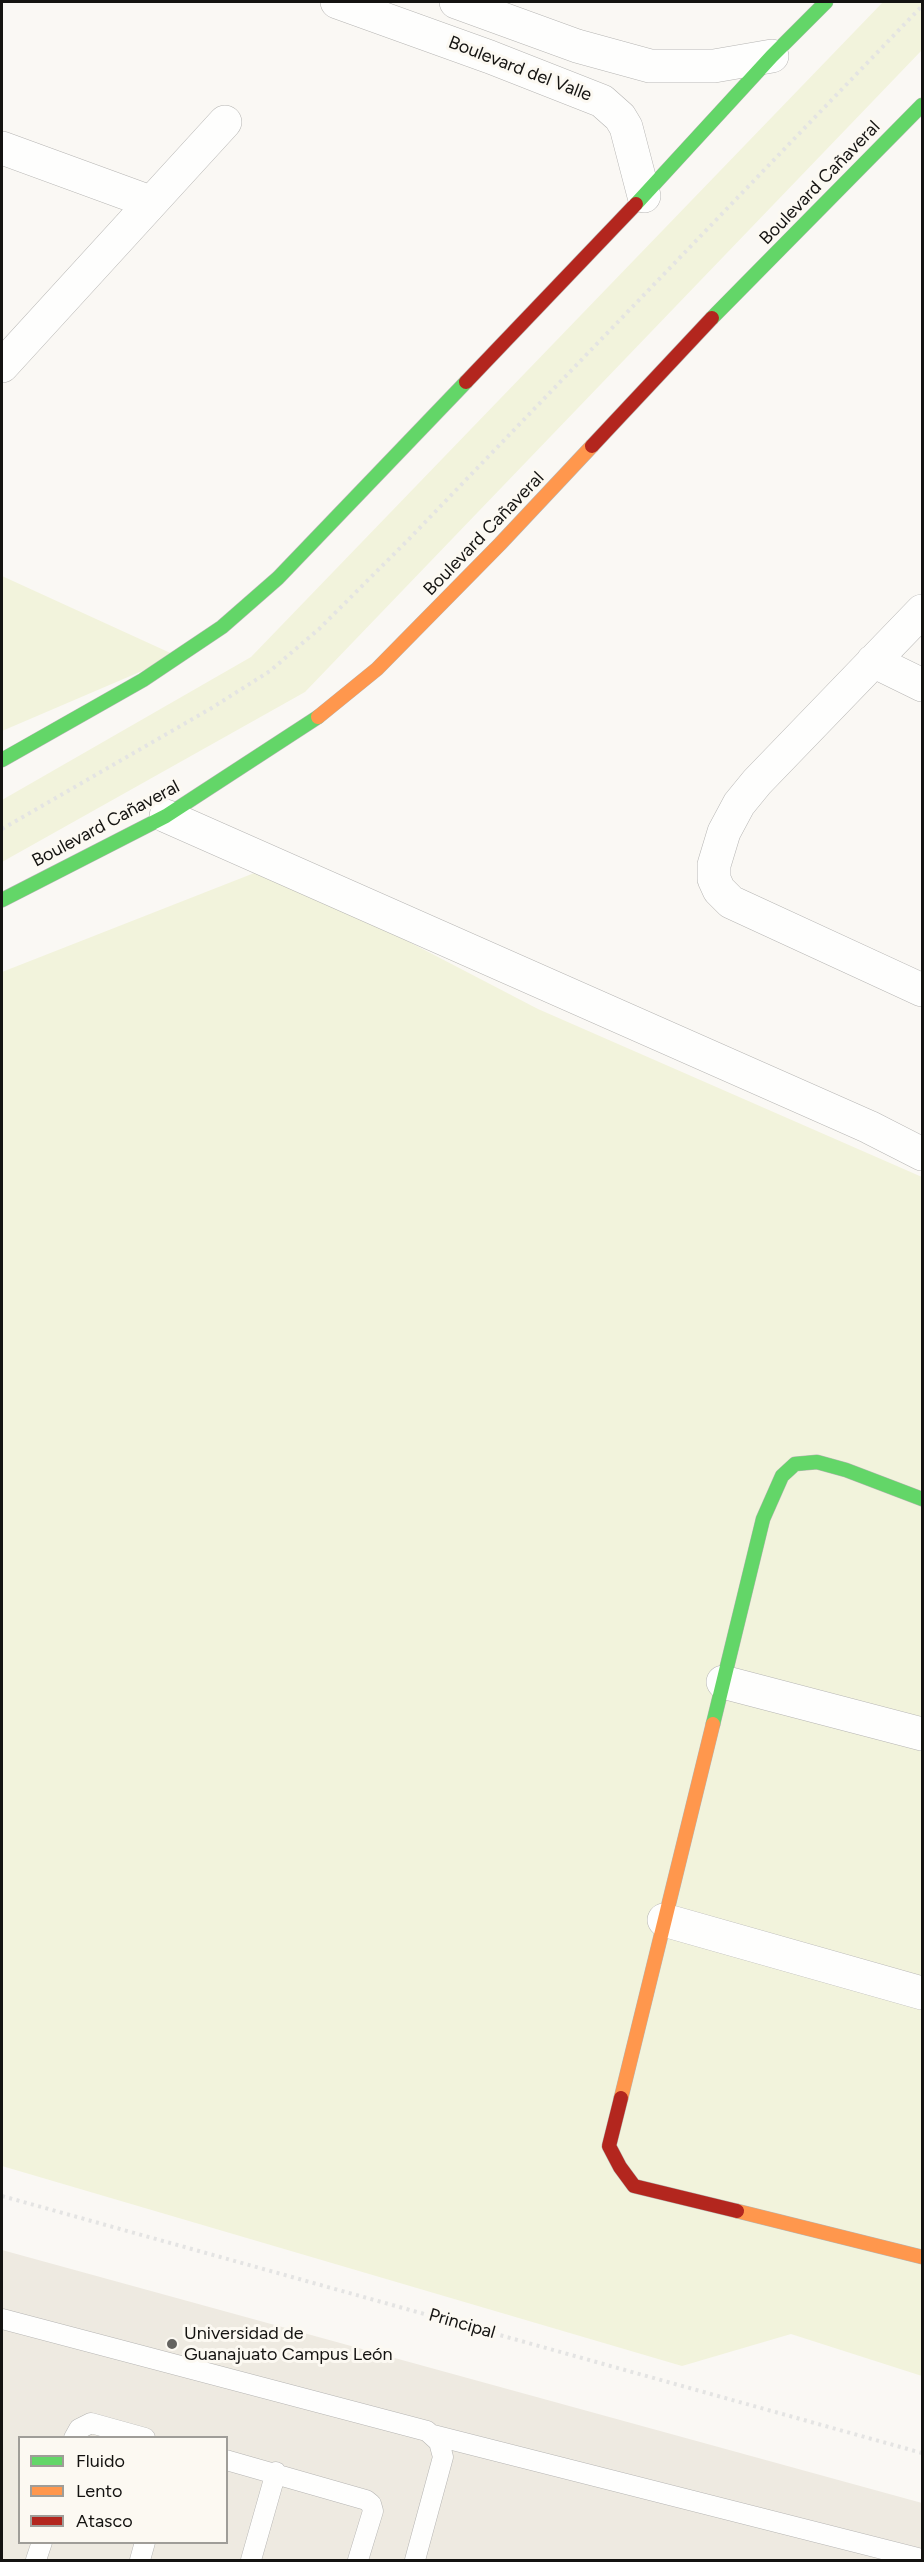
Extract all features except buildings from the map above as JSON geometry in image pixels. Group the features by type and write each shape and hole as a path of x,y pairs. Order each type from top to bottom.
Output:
{"street":[{"name":"Boulevard del Valle","path":"337,2 490,57 602,101 620,117 626,128 644,196"},
{"path":"456,2 578,46 650,66 714,66 772,56"},
{"path":"2,760 143,680 222,627 279,578 644,196 772,56 826,2"},
{"name":"Boulevard Cañaveral","path":"2,900 166,816 305,727 377,669 500,544 702,329 922,105"},
{"path":"2,366 225,122"},
{"path":"2,148 150,202"},
{"path":"922,611 757,782 739,804 718,847 714,865 714,879 719,890 731,902 922,990"},
{"path":"873,661 922,685"},
{"path":"166,816 869,1127 922,1154"},
{"path":"922,1498 818,1462 795,1464 782,1476 763,1519 609,2146 620,2167 634,2186 922,2257"},
{"path":"723,1682 922,1734"},
{"path":"664,1920 922,1993"}],"lane":[{"path":"2,2319 418,2427 433,2435 922,2559"},
{"path":"75,2436 79,2429 91,2423 138,2436"},
{"path":"415,2560 442,2467 442,2449 433,2435"},
{"path":"228,2460 358,2496 371,2504 373,2511 358,2560"},
{"path":"251,2560 276,2472"},
{"path":"36,2560 41,2544"},
{"path":"140,2560 144,2544"}],"path":[{"path":"2,829 210,709 270,670 319,629 410,539 922,6"},
{"name":"Principal","path":"2,2196 922,2452"}],"shaded area":[{"name":"Universidad de Guanajuato Campus León","path":"2,2250 922,2503 922,2560 2,2560"}],"green space":[{"path":"883,2 922,2 922,50 305,692 2,862 2,800 251,657"},
{"path":"2,576 177,656 2,731"},
{"path":"267,868 538,1009 922,1177 922,2376 791,2334 682,2366 2,2166 2,972"}],"traffic: fast":[{"path":"636,204 772,56 826,2"},
{"path":"712,318 922,105"},
{"path":"2,760 143,680 222,627 278,578 466,382"},
{"path":"2,900 166,816 318,717"},
{"path":"713,1724 763,1519 782,1476 795,1464 817,1462 846,1470 922,1499"}],"traffic: slow":[{"path":"318,717 377,669 592,446"},
{"path":"621,2098 713,1724"},
{"path":"737,2211 922,2257"}],"traffic: jam":[{"path":"466,382 636,204"},
{"path":"592,446 712,318"},
{"path":"621,2098 609,2146 620,2167 634,2186 737,2211"}],"place":[{"name":"Universidad de Guanajuato Campus León","path":"172,2344"}]}
